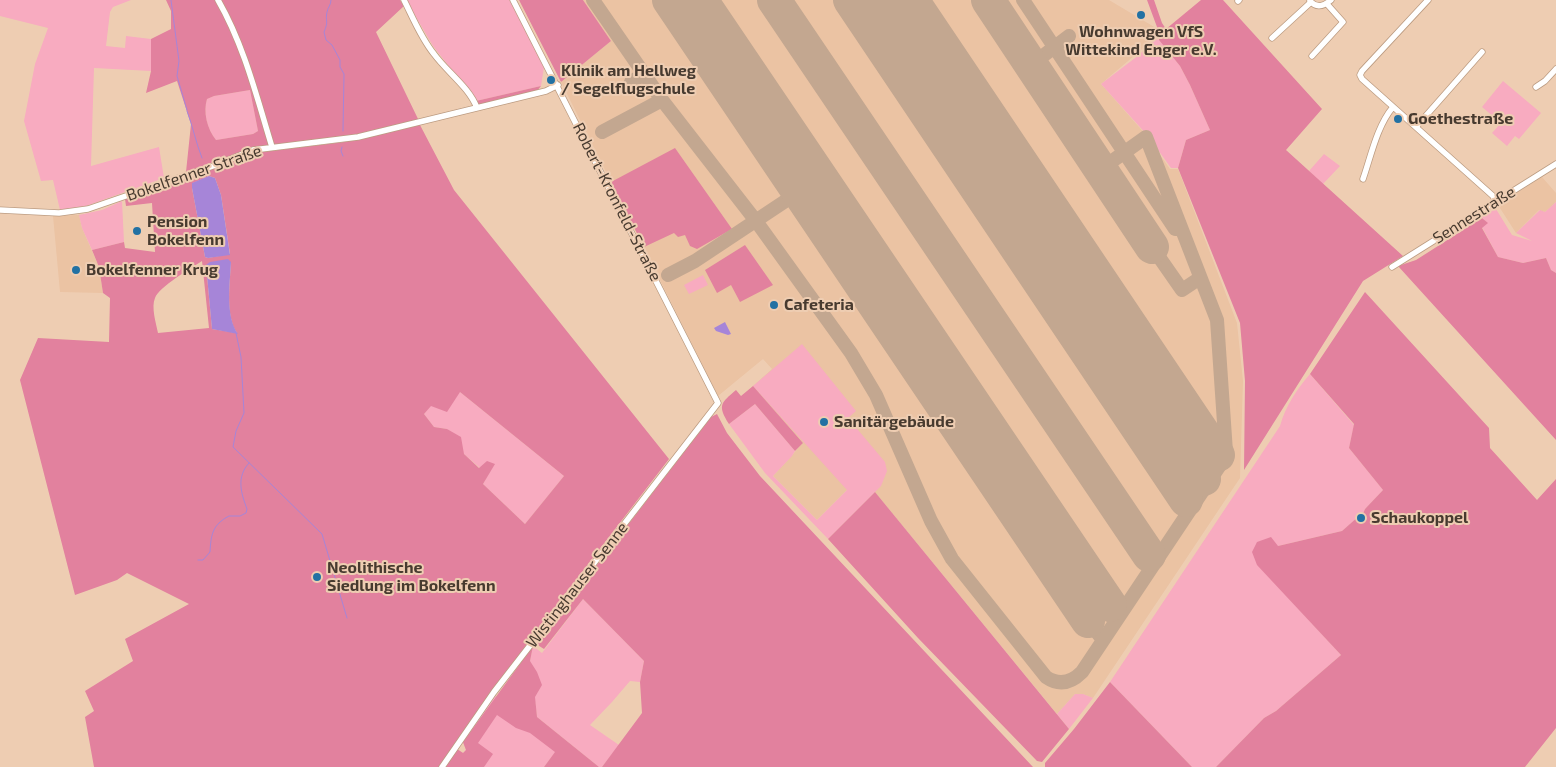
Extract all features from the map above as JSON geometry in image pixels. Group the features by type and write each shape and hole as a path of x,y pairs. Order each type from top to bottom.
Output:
{"street":[{"path":"218,0 225,12 248,70 272,147"},
{"path":"404,0 426,44 464,88 477,108"},
{"name":"Robert-Kronfeld-Straße","path":"514,0 718,402 717,405"},
{"path":"1428,0 1360,75 1392,107 1493,196 1496,202"},
{"path":"1272,38 1310,1 1316,6 1329,2 1343,22 1312,56"},
{"path":"1416,128 1482,52"},
{"path":"1536,87 1545,81 1556,69"},
{"name":"Bokelfenner Straße","path":"0,210 59,213 88,209 213,166 253,150 358,137 558,86"},
{"path":"1363,179 1386,114 1392,107"},
{"name":"Sennestraße","path":"1392,266 1556,164"},
{"name":"Wistinghauser Senne","path":"442,767 531,642 717,405"}],"shaded area":[{"path":"0,0 131,0 113,7 110,12 106,46 125,48 126,36 151,39 151,71 94,68 91,166 159,147 164,178 86,206 60,210 53,180 41,181 24,121 35,64 48,28 0,16"},
{"path":"166,0 400,0 404,6 376,32 419,121 360,135 252,148 186,172 191,124 177,81 146,93 151,71 151,39 171,29 171,11","holes":["250,90 258,131 253,134 216,140 210,131 207,120 205,109 207,99 214,96"]},
{"path":"406,0 511,0 544,67 541,86 476,101 433,46"},
{"path":"519,0 583,0 611,41 561,82"},
{"path":"583,0 1109,0 1156,28 1155,38 1101,84 1147,136 1170,169 1178,169 1237,323 1243,381 1240,478 1093,698 1083,694 1075,694 1057,714 875,492 847,490 817,520 773,476 803,443 753,386 772,369 763,359 718,396 561,82 611,41"},
{"path":"1147,0 1154,0 1166,29 1201,0 1223,0 1322,109 1286,150 1403,256 1363,281 1244,470 1245,381 1240,323 1178,168 1186,140 1210,130 1180,66 1159,40 1157,27"},
{"path":"1155,39 1159,40 1180,66 1210,130 1186,140 1178,168 1171,168 1148,136 1101,84 1139,55"},
{"path":"1503,81 1541,113 1519,139 1515,136 1507,146 1492,133 1501,123 1482,107"},
{"path":"541,86 537,91 479,105 476,101"},
{"path":"250,90 258,131 253,134 216,140 210,131 207,120 205,109 207,99 214,96"},
{"path":"420,125 454,190 669,459 529,641 439,767 94,767 85,717 94,711 85,691 133,661 125,639 189,604 127,573 117,580 75,595 20,380 38,338 109,342 110,298 103,293 99,267 92,250 124,242 125,248 155,252 152,203 126,206 125,199 254,153 344,142","holes":["209,176 215,178 221,195 230,254 205,257 192,188 193,183","202,261 209,328 158,333 154,310 155,298 162,289","231,262 230,308 233,326 237,333 212,329 206,265","460,392 564,476 525,524 483,484 495,464 487,461 479,468 464,454 461,437 447,429 434,427 424,414 431,406 447,412"]},
{"path":"675,148 732,229 697,249 690,246 685,235 678,237 674,233 644,247 611,182"},
{"path":"1324,154 1340,166 1323,184 1309,171"},
{"path":"209,176 215,178 221,195 230,255 208,258 205,257 192,183"},
{"path":"1542,177 1556,193 1556,202 1545,212 1539,210 1516,233 1498,205"},
{"path":"122,201 124,242 92,250 82,228 79,215 102,210"},
{"path":"1556,202 1556,273 1551,270 1546,258 1523,263 1498,257 1482,227 1487,223 1481,216 1496,209 1512,235 1532,241 1516,233 1540,210 1545,212"},
{"path":"79,215 82,228 99,267 103,293 60,292 53,216"},
{"path":"1482,218 1488,223 1482,228 1498,257 1523,263 1546,258 1551,270 1556,273 1556,440 1398,266 1416,260"},
{"path":"745,245 773,285 740,302 731,285 717,293 705,270"},
{"path":"228,259 231,262 229,289 231,318 238,334 212,329 206,265 210,262"},
{"path":"703,275 708,285 689,294 684,285"},
{"path":"1365,292 1489,428 1490,448 1537,500 1556,479 1556,728 1525,767 1216,767 1264,718 1276,711 1341,655 1257,565 1252,552 1257,542 1271,537 1278,546 1342,531 1359,516 1362,516 1365,509 1383,490 1349,448 1354,424 1310,374"},
{"path":"725,322 731,334 728,335 716,331 714,328"},
{"path":"802,344 856,411 848,418 885,462 887,471 881,486 828,539 765,473 729,424 755,404 795,451 773,476 817,520 847,490 753,386"},
{"path":"1310,374 1354,425 1349,448 1383,490 1365,509 1362,516 1359,516 1342,531 1278,546 1258,565 1341,655 1276,711 1264,718 1216,767 1192,767 1110,682 1280,426 1292,398"},
{"path":"753,386 803,443 795,451 755,404 729,424 722,408 724,401 736,390 741,396"},
{"path":"460,392 564,476 525,524 483,484 494,464 480,468 464,454 447,429 434,427 424,414 431,405"},
{"path":"717,414 727,433 760,476 1033,767 602,767 642,713 640,682 644,661 583,599 544,649 536,644 711,417"},
{"path":"875,492 1069,729 1042,762 1037,761 918,638 828,539"},
{"path":"583,599 644,661 640,682 630,681 590,725 619,745 602,767 599,767 537,717 530,661 533,646 542,653"},
{"path":"533,646 530,661 542,685 535,697 537,717 599,767 544,767 555,752 530,733 516,728 497,715 478,743 493,754 484,767 445,767 457,749 463,753 466,750 463,742"},
{"path":"1110,682 1192,767 1045,767 1045,763"},
{"path":"1075,694 1083,694 1093,698 1069,729 1057,714"},
{"path":"495,696 560,746 544,767 445,767 457,749 463,753 466,750 463,742"}],"waterway":[{"path":"171,0 179,61 177,76 187,110"},
{"path":"331,0 324,32 326,40 332,45 340,60 340,67 344,74 343,131"},
{"path":"187,111 202,158"},
{"path":"342,147 343,156"},
{"path":"236,333 241,357 244,413 236,431 233,447 322,534 347,618"},
{"path":"198,560 203,560 210,552 212,536 216,527 223,519 246,513 247,509 243,497 241,479 249,463"}],"taxiway":[{"path":"593,0 662,100 756,221 851,353 876,395 931,521 952,559 1046,677 1056,682 1069,681 1082,672 1224,459 1226,452 1217,320 1146,137 1101,169"},
{"path":"1023,0 1175,229"},
{"path":"686,26 708,10"},
{"path":"1031,65 1069,36"},
{"path":"631,82 644,74"},
{"path":"602,132 662,100"},
{"path":"668,275 695,261 799,192"},
{"path":"1152,247 1182,290 1200,278"},
{"path":"1099,371 1141,340"},
{"path":"980,460 1001,445"},
{"path":"1088,621 1103,640"}],"runway":[{"path":"669,0 1088,621"},
{"path":"701,0 1110,605"},
{"path":"774,0 1149,555"},
{"path":"850,0 1186,500"},
{"path":"882,0 1204,479"},
{"path":"912,0 1218,455"},
{"path":"988,0 1152,247"}],"place":[{"name":"Wohnwagen VfS Wittekind Enger e.V.","path":"1141,15"},
{"name":"Klinik am Hellweg / Segelflugschule","path":"551,80"},
{"name":"Goethestraße","path":"1398,119"},
{"name":"Pension Bokelfenn","path":"137,231"},
{"name":"Bokelfenner Krug","path":"76,270"},
{"name":"Cafeteria","path":"774,305"},
{"name":"Sanitärgebäude","path":"824,422"},
{"name":"Schaukoppel","path":"1361,518"},
{"name":"Neolithische Siedlung im Bokelfenn","path":"317,577"}]}
